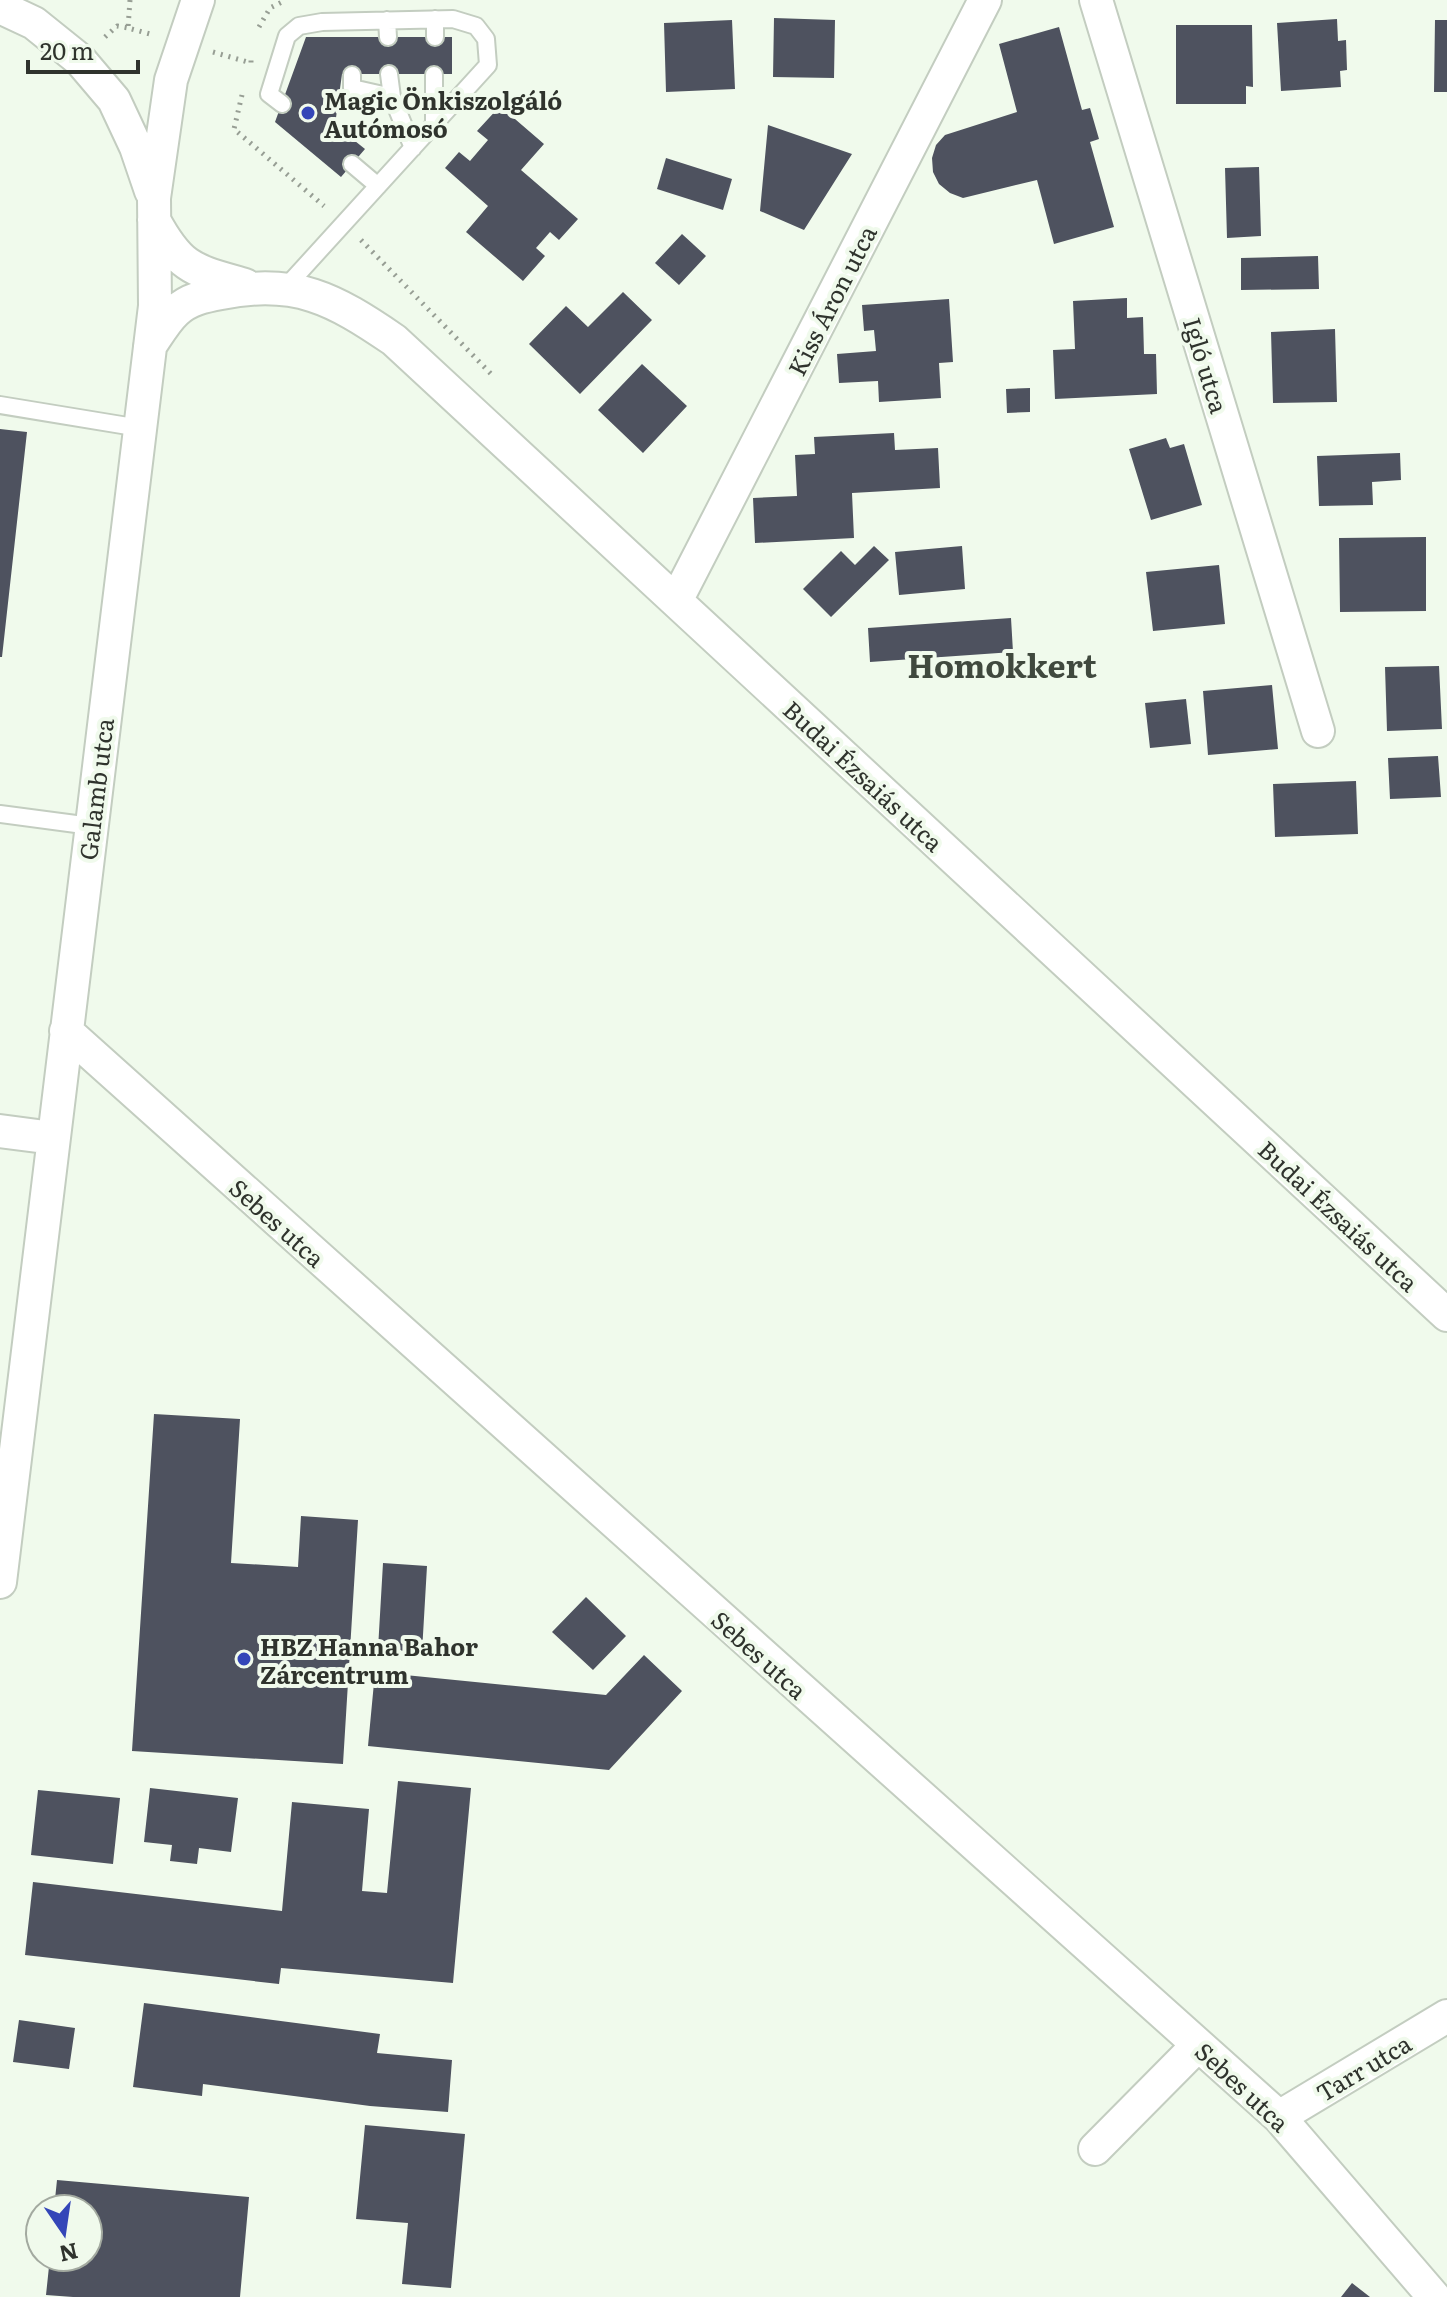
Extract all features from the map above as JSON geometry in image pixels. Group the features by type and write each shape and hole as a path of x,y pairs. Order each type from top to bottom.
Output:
{"street":[{"name":"Galamb utca","path":"0,1582 155,306 154,209 171,80 198,0"},
{"name":"Kiss Áron utca","path":"676,601 985,0"},
{"name":"Igló utca","path":"1096,0 1318,731"},
{"name":"Budai Ézsaiás utca","path":"0,7 34,23 80,60 114,100 136,147 154,209 179,258 191,268 252,287"},
{"name":"Budai Ézsaiás utca","path":"150,346 174,312 186,303 200,297 252,287 285,288 317,295 357,314 394,340 1447,1315"},
{"name":"Sebes utca","path":"66,1031 1279,2117 1434,2297"},
{"path":"0,1131 53,1138"},
{"name":"Tarr utca","path":"1279,2117 1447,2016"},
{"path":"1095,2149 1198,2045"}],"lane":[{"path":"435,19 435,37"},
{"path":"282,104 269,94 287,36 299,26 322,22 349,29 387,28 435,19 453,19 476,26 486,39 490,55 488,65 285,288"},
{"path":"389,74 392,97 413,148"},
{"path":"352,75 352,88 392,97"},
{"path":"434,75 434,125"},
{"path":"352,164 378,186"},
{"path":"0,405 140,428"},
{"path":"0,814 91,826"}],"building":[{"path":"774,18 835,20 834,78 773,77"},
{"path":"1337,19 1338,41 1346,40 1347,70 1340,71 1341,87 1281,91 1277,23"},
{"path":"732,20 735,89 666,92 664,23"},
{"path":"1435,20 1447,20 1447,92 1434,92"},
{"path":"1176,25 1252,25 1253,87 1246,86 1246,104 1176,104"},
{"path":"1059,27 1082,110 1090,108 1099,139 1090,142 1114,227 1054,244 1037,180 963,198 939,184 933,172 932,158 936,145 945,135 1017,112 999,44"},
{"name":"Magic Önkiszolgáló Autómosó","path":"306,37 452,37 452,74 342,74 335,125 365,149 341,177 275,122"},
{"path":"500,106 544,144 521,170 578,219 559,240 550,232 536,248 545,256 523,281 466,232 488,206 445,168 459,152 470,161 488,140 477,131"},
{"path":"768,125 852,154 804,230 760,211"},
{"path":"666,158 732,179 723,210 657,189"},
{"path":"1259,167 1261,236 1227,238 1225,168"},
{"path":"682,234 706,256 679,285 655,263"},
{"path":"1318,256 1319,289 1241,290 1241,258"},
{"path":"623,292 652,320 580,394 529,344 566,306 588,327"},
{"path":"1127,298 1127,318 1143,317 1144,354 1156,354 1157,394 1055,399 1053,350 1075,349 1073,301"},
{"path":"949,299 953,362 939,363 941,398 879,402 878,381 839,383 837,354 876,351 874,330 864,331 862,305"},
{"path":"1335,329 1337,402 1273,403 1271,332"},
{"path":"642,364 687,406 643,453 598,410"},
{"path":"1030,388 1030,412 1007,413 1006,389"},
{"path":"0,429 27,432 2,657 0,657"},
{"path":"894,433 895,450 938,448 940,488 852,493 854,538 755,543 753,498 797,496 795,455 815,454 814,437"},
{"path":"1166,438 1170,448 1184,444 1202,505 1151,520 1129,449"},
{"path":"1400,453 1401,480 1372,482 1373,505 1319,506 1317,456"},
{"path":"1426,537 1426,611 1340,612 1339,538"},
{"path":"874,546 889,560 831,617 803,589 841,551 855,565"},
{"path":"962,546 965,589 899,595 895,552"},
{"path":"1219,565 1225,624 1153,631 1146,572"},
{"path":"1011,618 1013,652 870,662 868,628"},
{"path":"1439,666 1442,729 1387,731 1385,667"},
{"path":"1272,685 1278,749 1208,755 1203,691"},
{"path":"1186,699 1191,744 1150,748 1145,703"},
{"path":"1438,756 1441,797 1390,799 1388,758"},
{"path":"1356,781 1358,834 1275,837 1273,784"},
{"name":"HBZ Hanna Bahor Zárcentrum","path":"154,1414 240,1419 231,1563 298,1567 301,1516 358,1520 343,1764 132,1751"},
{"path":"383,1563 427,1566 422,1652 378,1649"},
{"path":"586,1597 626,1636 593,1670 552,1632"},
{"path":"644,1655 682,1691 609,1770 368,1746 375,1672 606,1695"},
{"path":"398,1781 471,1788 453,1983 281,1968 279,1984 25,1955 33,1882 282,1911 292,1802 369,1809 362,1891 387,1893"},
{"path":"150,1788 238,1798 231,1852 199,1848 197,1864 170,1861 172,1845 144,1842"},
{"path":"38,1790 120,1798 113,1864 31,1855"},
{"path":"144,2003 380,2034 377,2053 452,2060 448,2112 370,2106 203,2084 202,2096 133,2087"},
{"path":"19,2020 75,2028 69,2069 13,2062"},
{"path":"365,2125 465,2134 451,2288 402,2284 408,2223 356,2219"},
{"path":"57,2180 249,2197 240,2297 46,2295 48,2273 104,2273 104,2193 56,2193"},
{"path":"1352,2283 1370,2297 1341,2297"}],"place":[{"name":"Magic Önkiszolgáló Autómosó","path":"308,113"},
{"name":"HBZ Hanna Bahor Zárcentrum","path":"244,1659"}],"district":[{"name":"Homokkert","path":"1002,664"}]}
